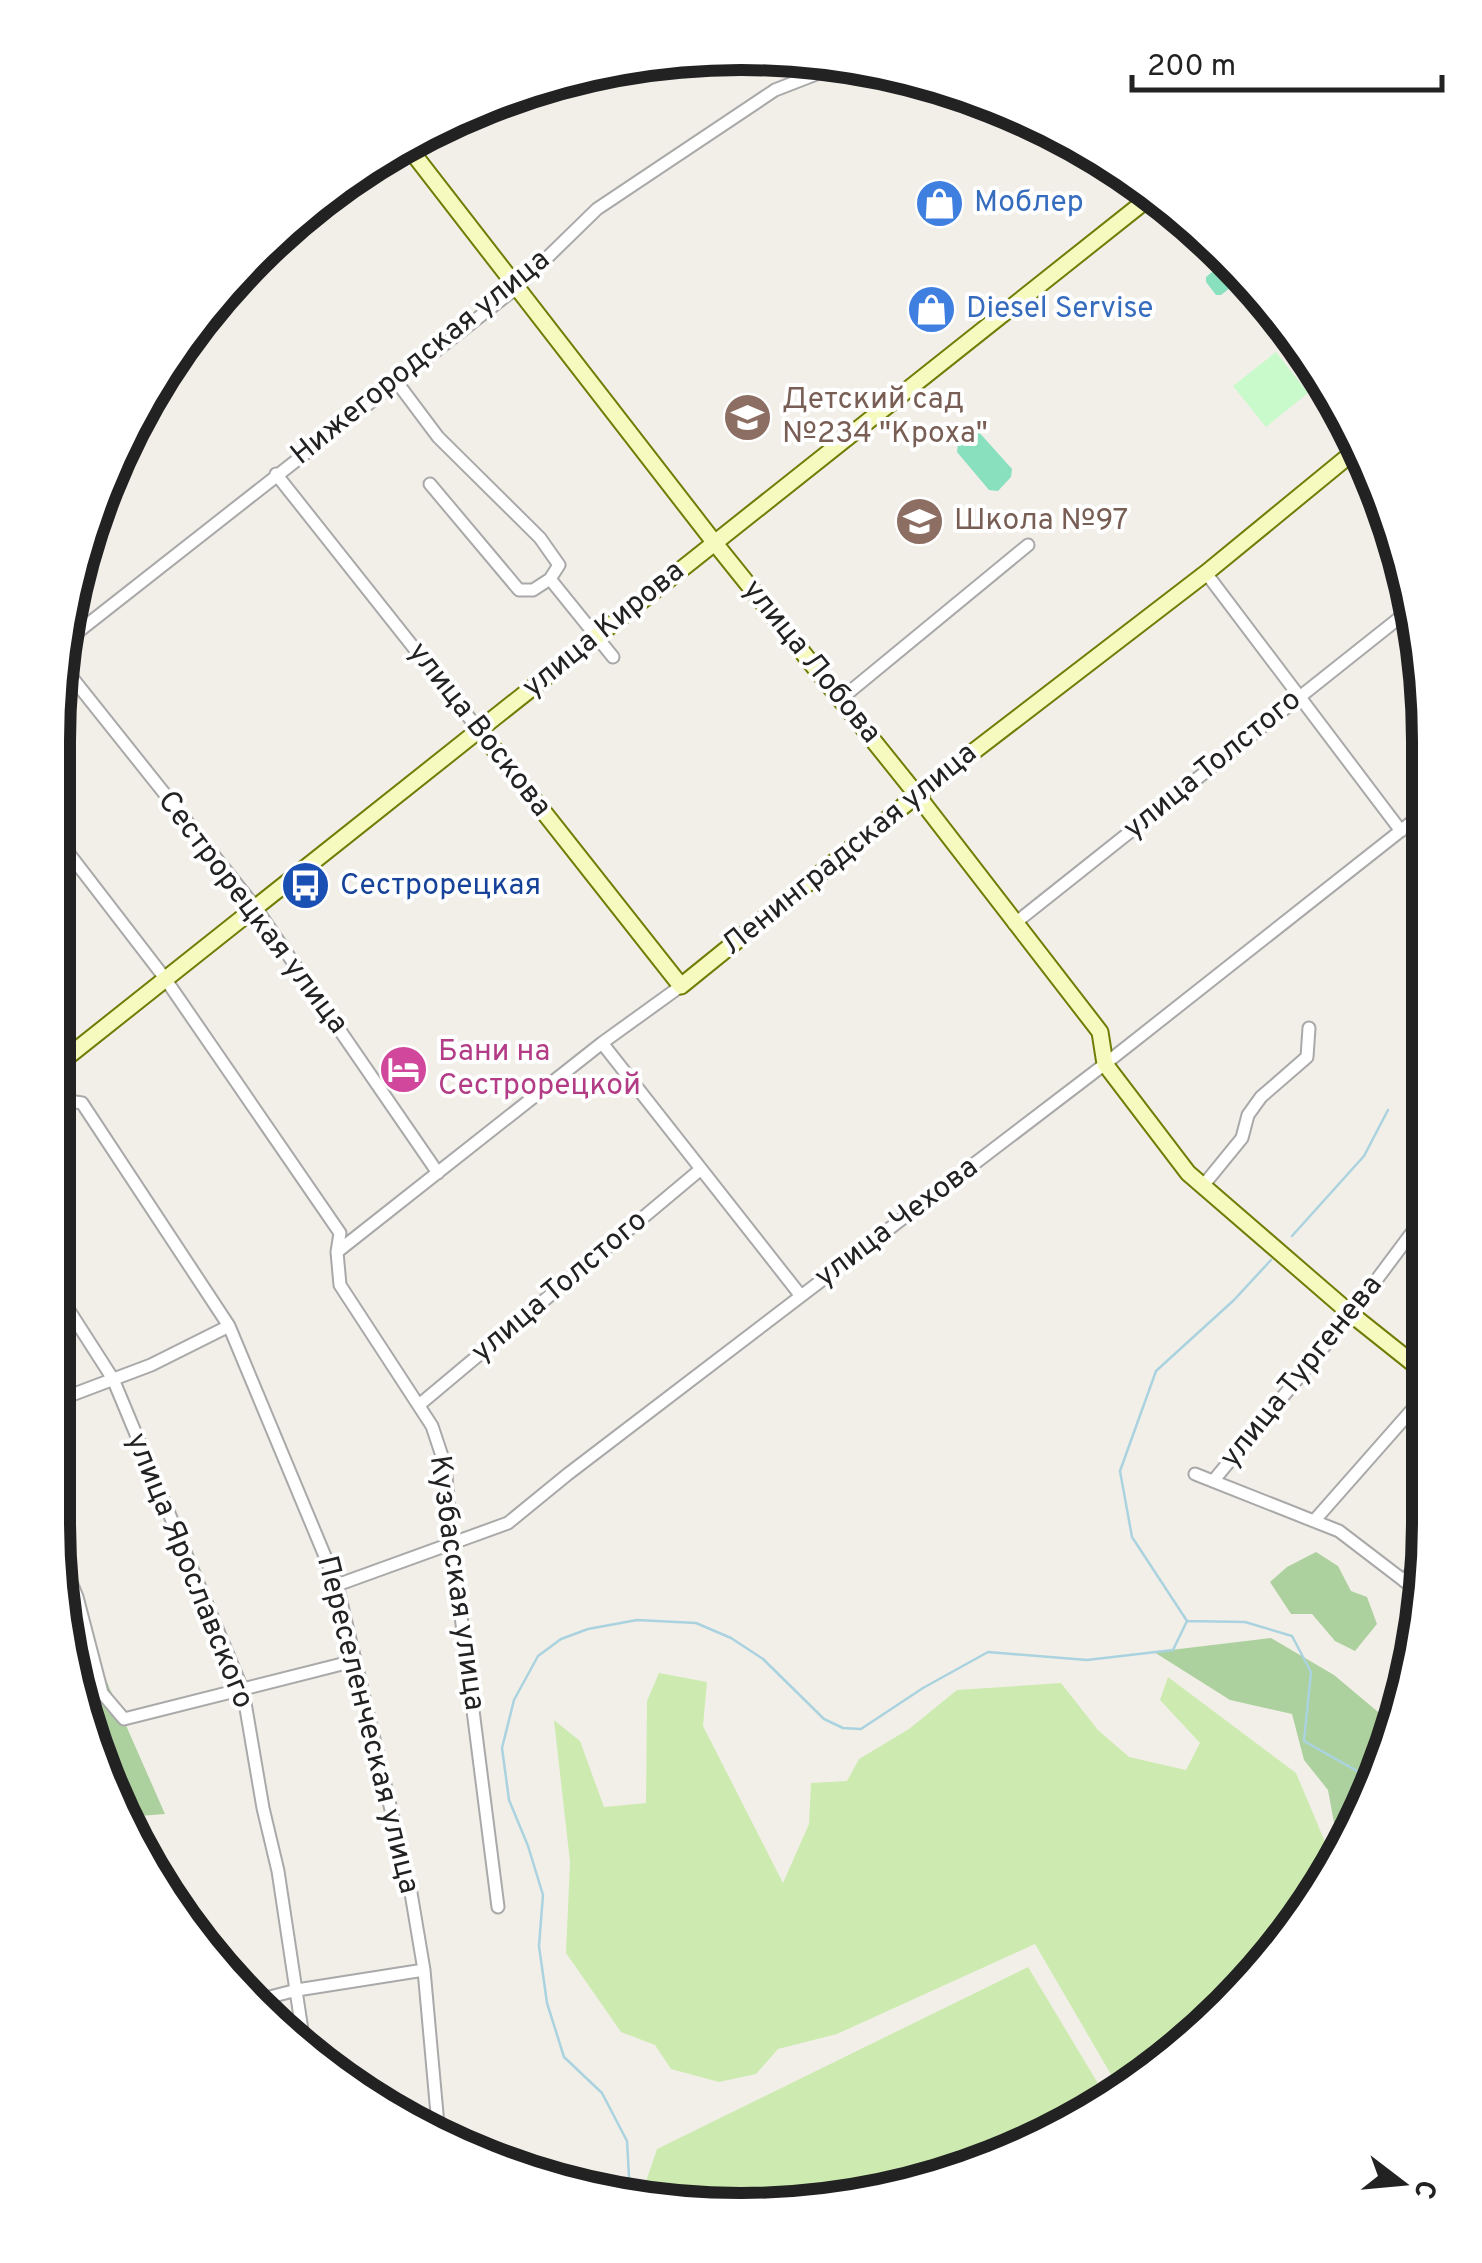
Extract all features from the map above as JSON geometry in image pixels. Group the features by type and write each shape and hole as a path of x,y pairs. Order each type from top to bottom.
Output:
{"street":[{"name":"Нижегородская улица","path":"80,630 516,288 597,209 775,90 815,74"},
{"name":"улица Лобова","path":"414,155 1100,1032 1105,1064 1202,1187 1412,1362"},
{"name":"улица Кирова","path":"70,1055 1142,204"},
{"path":"396,381 438,437 540,538 558,565 550,579 533,590 519,590 430,484"},
{"name":"Ленинградская улица","path":"337,1252 602,1042 681,986 1348,456"},
{"name":"улица Воскова","path":"276,474 681,986"},
{"path":"842,698 1028,545"},
{"path":"1206,572 1401,831"},
{"path":"550,579 612,657"},
{"name":"улица Толстого","path":"1014,924 1400,617"},
{"name":"Сестрорецкая улица","path":"73,679 254,907 438,1172"},
{"name":"улица Чехова","path":"337,1585 508,1524 1412,822"},
{"name":"Кузбасская улица","path":"70,855 164,978 340,1233 340,1285 432,1426 445,1465 498,1906"},
{"path":"1202,1187 1242,1138 1248,1115 1261,1098 1307,1058 1309,1028"},
{"path":"602,1042 800,1296"},
{"name":"Переселенческая улица","path":"70,1101 82,1103 230,1326 337,1585 412,1894 424,1970 438,2121"},
{"name":"улица Толстого","path":"419,1406 701,1169"},
{"name":"улица Тургенева","path":"1214,1480 1412,1234"},
{"name":"улица Ярославского","path":"70,1313 112,1380 243,1691 302,2028"},
{"path":"70,1396 151,1365 230,1326"},
{"path":"1314,1520 1412,1410"},
{"path":"1195,1474 1339,1531 1409,1585"},
{"path":"1404,1582 1410,1574"},
{"path":"74,1588 102,1693 124,1719 354,1660"},
{"path":"268,1997 424,1970"}],"green space":[{"path":"1216,268 1233,286 1216,295 1206,277"},
{"path":"1276,352 1308,393 1266,427 1233,386"},
{"path":"977,430 1012,469 1011,477 998,491 989,490 957,452 958,443"},
{"path":"1316,1552 1338,1566 1351,1591 1367,1597 1377,1624 1355,1651 1335,1641 1312,1614 1291,1614 1270,1582 1287,1567"},
{"path":"84,1630 165,1814 138,1816 106,1738 79,1631"},
{"path":"1271,1638 1334,1675 1383,1716 1361,1779 1336,1832 1328,1790 1304,1760 1292,1714 1230,1700 1154,1652"},
{"path":"659,1673 707,1682 703,1726 783,1883 809,1824 811,1783 847,1781 859,1759 909,1729 957,1690 1061,1683 1098,1730 1129,1757 1186,1770 1200,1743 1160,1700 1168,1677 1296,1773 1328,1848 1299,1895 1245,1964 1183,2026 1114,2080 1035,1944 837,2034 778,2049 756,2074 719,2082 671,2069 655,2045 621,2032 566,1953 570,1862 554,1720 580,1741 604,1807 646,1803 647,1701"},
{"path":"1028,1967 1101,2088 1038,2124 957,2157 915,2170 829,2187 741,2193 645,2186 657,2149"}],"waterway":[{"path":"1292,1236 1364,1156 1388,1110"},
{"path":"1187,1621 1132,1537 1120,1471 1156,1371 1234,1300 1271,1260"},
{"path":"629,2183 627,2141 602,2093 564,2057 547,2003 539,1946 543,1895 509,1800 502,1748 514,1700 538,1656 561,1639 588,1629 637,1620 696,1623 731,1638 763,1659 824,1719 843,1728 861,1729 988,1652 1087,1660 1173,1650 1187,1621 1245,1622 1292,1636 1311,1672 1304,1741 1363,1774"}],"place":[{"name":"Моблер","path":"939,203"},
{"name":"Diesel Servise","path":"931,309"},
{"name":"Детский сад №234 \"Кроха\"","path":"747,417"},
{"name":"Школа №97","path":"919,521"},
{"name":"Сестрорецкая","path":"305,886"},
{"name":"Бани на Сестрорецкой","path":"403,1069"}]}
